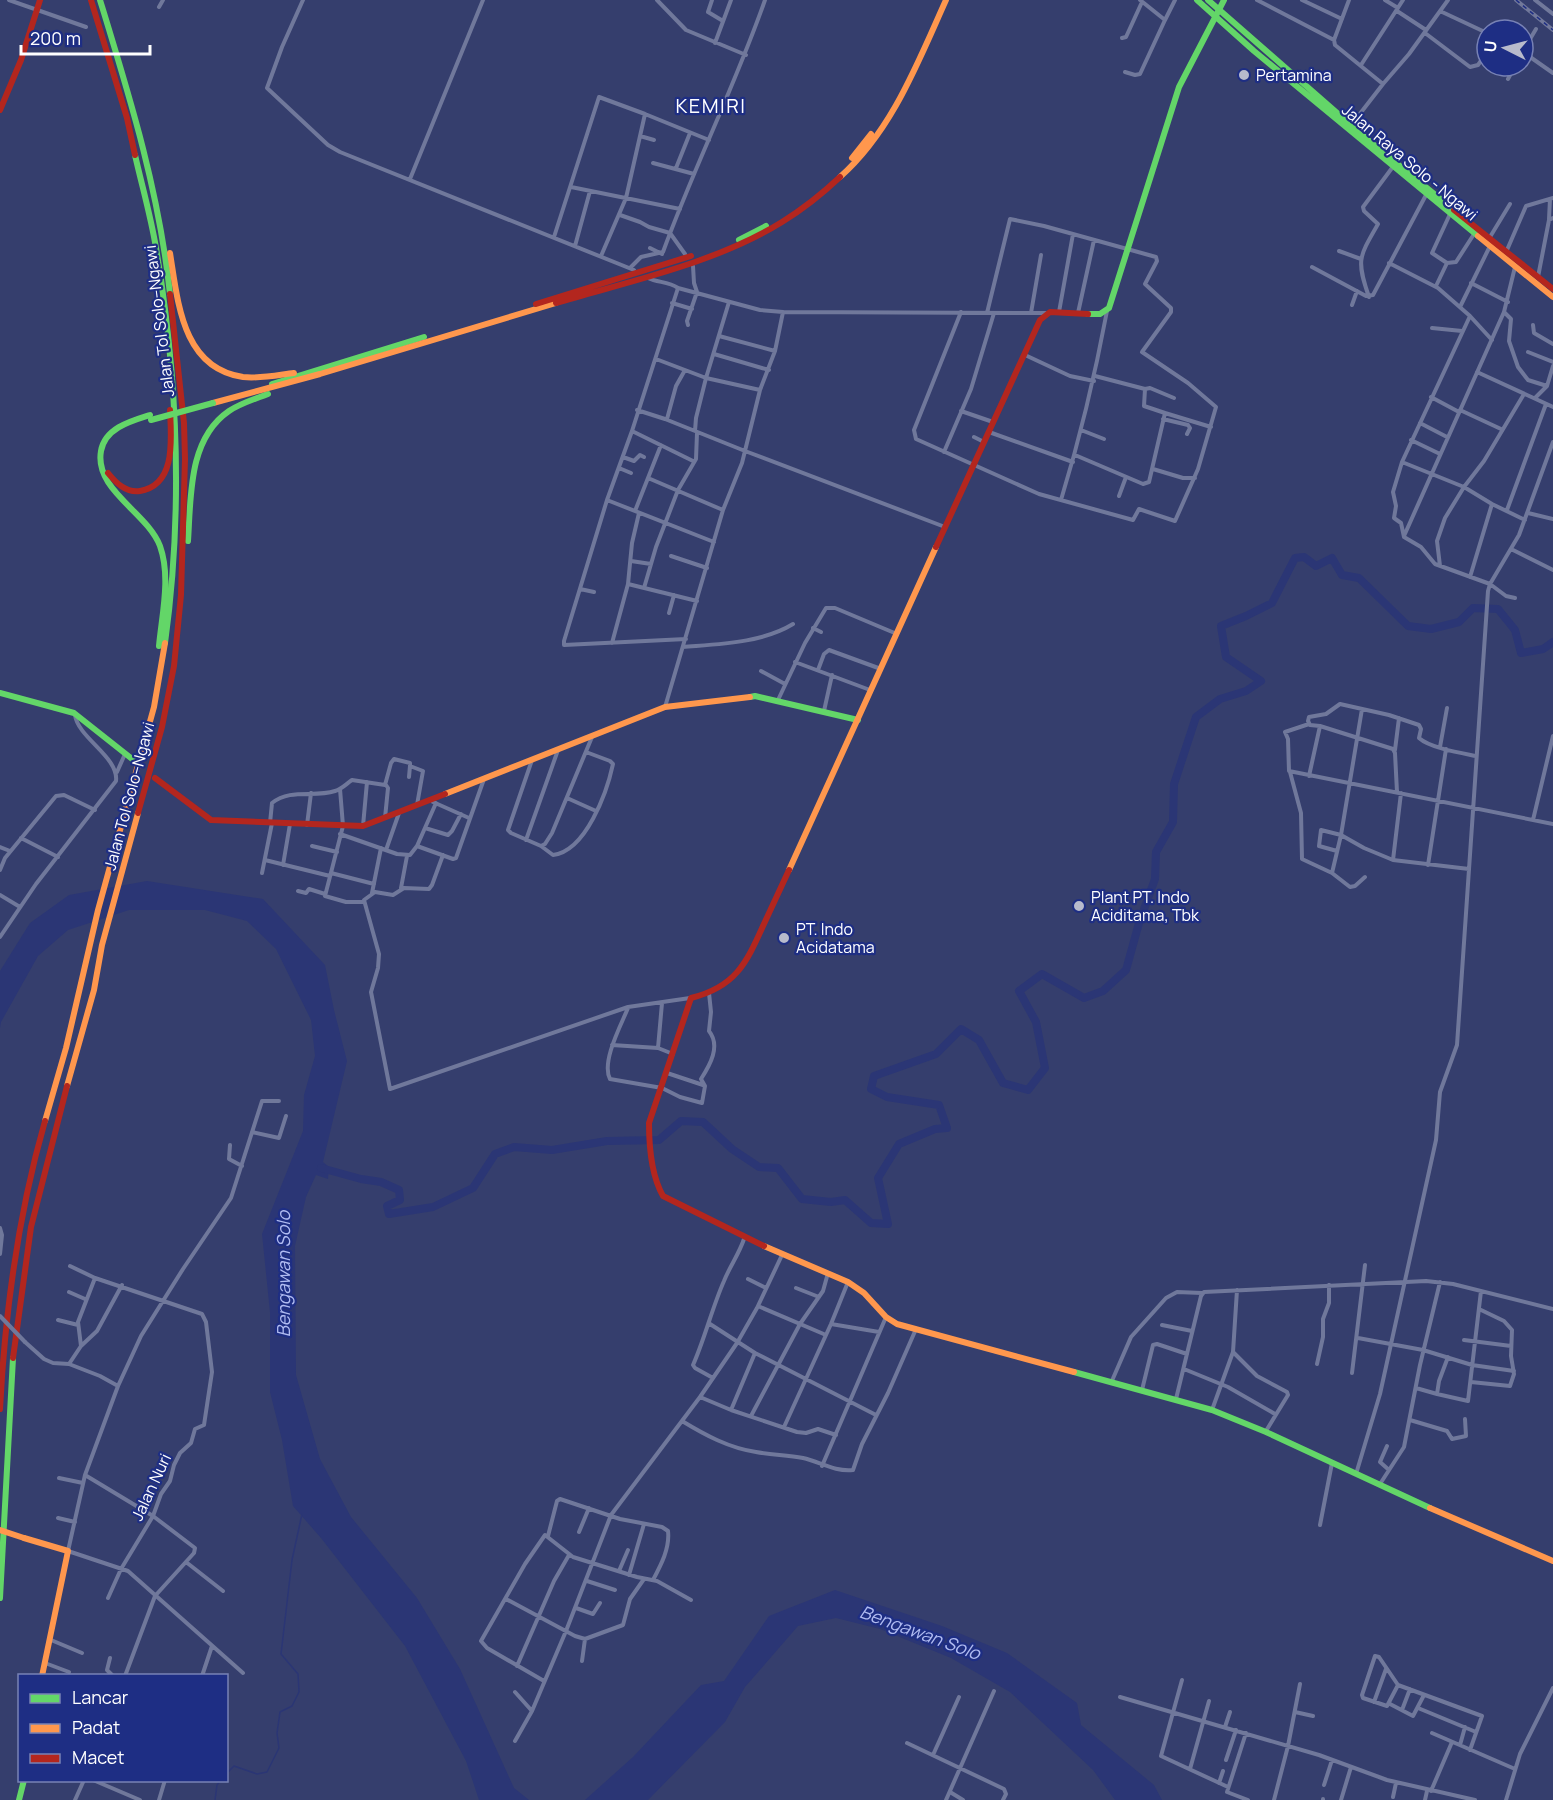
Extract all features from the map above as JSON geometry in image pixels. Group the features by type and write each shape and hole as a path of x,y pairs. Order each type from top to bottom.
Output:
{"main road":[{"path":"0,110 21,60 40,0"},
{"name":"Jalan Tol Solo–Ngawi","path":"0,1409 3,1349 18,1233 36,1153 81,988 98,910 141,756 158,683 175,556 177,462 170,354 149,212 127,118 91,0"},
{"name":"Jalan Tol Solo–Ngawi","path":"0,1598 14,1348 31,1227 48,1155 94,990 102,945 169,695 178,632 183,570 185,459 182,392 160,218 135,116 100,0"},
{"path":"158,683 164,580 161,551 150,526 109,484 104,475 100,457 105,441 116,429 128,422 213,401 710,251 771,223 804,202 829,182 880,123 908,75 940,0"},
{"path":"213,401 292,383 706,257 740,245 772,228 824,192 869,146 896,107 909,83 946,0"},
{"name":"Jalan Raya Solo - Ngawi","path":"1197,0 1218,13 1553,289"},
{"name":"Jalan Raya Solo - Ngawi","path":"1208,0 1265,61 1553,297"},
{"path":"1224,0 1179,87 1117,288 1107,310 1100,314 1059,312 1046,314 1037,326 747,962 724,985 709,993 691,998 650,1123 649,1137 656,1184 663,1196 744,1238 848,1282 867,1297 886,1317 897,1324 1212,1410 1553,1561"},
{"path":"160,218 166,233 187,332 203,358 223,372 245,377 269,376 320,368"},
{"path":"150,418 125,429 113,438 106,449 108,473 124,489 135,491 149,488 157,483 167,470 170,455 168,374 170,354"},
{"path":"183,570 188,546 196,463 202,439 227,411 292,383"},
{"path":"0,693 75,714 136,762"},
{"path":"155,778 210,819 363,826 433,801 532,758 665,707 751,696 778,700 858,720"},
{"path":"0,1530 68,1551 42,1674"},
{"path":"20,1800 24,1782"}],"street":[{"path":"9,0 86,27"},
{"path":"159,7 163,0"},
{"path":"303,0 267,88 331,147 632,269 641,257 662,254"},
{"path":"410,179 483,0"},
{"path":"657,0 686,30 746,55"},
{"path":"712,0 708,12 723,21"},
{"path":"715,43 731,0"},
{"path":"662,254 746,55 765,0"},
{"path":"1125,72 1140,74 1175,0"},
{"path":"1257,0 1334,40"},
{"path":"1302,0 1342,19"},
{"path":"1349,0 1334,40 1335,45 1383,84"},
{"path":"1385,0 1470,67 1475,66"},
{"path":"1362,65 1404,0"},
{"path":"1352,125 1409,54 1448,0"},
{"path":"1535,0 1553,14"},
{"path":"1122,38 1126,38 1141,1 1165,20"},
{"path":"1440,11 1475,27"},
{"path":"1535,60 1553,73"},
{"path":"554,237 598,97 709,140"},
{"path":"601,256 626,198 645,114"},
{"path":"676,168 690,133"},
{"path":"640,136 654,140"},
{"path":"653,163 694,174"},
{"path":"1368,297 1360,272 1361,259 1378,224 1364,211 1363,207 1393,167"},
{"path":"571,187 680,209"},
{"path":"575,246 591,191"},
{"path":"1368,297 1373,295 1427,194"},
{"path":"1507,251 1526,206 1551,198 1551,219 1538,277"},
{"path":"1490,237 1510,204"},
{"path":"1450,213 1432,253 1447,263 1456,262 1475,233"},
{"path":"620,215 670,233 685,254"},
{"path":"961,312 913,434 916,439 1024,489 1134,520 1139,509 1175,521 1195,478 1216,407 1188,382 1142,351 1170,314 1171,309 1146,284 1157,261 1156,257 1010,219 987,313"},
{"path":"1059,312 1072,234"},
{"path":"1078,313 1094,240"},
{"path":"1460,307 1490,246"},
{"path":"650,248 662,254"},
{"path":"1339,251 1361,259"},
{"path":"1031,313 1041,255"},
{"path":"1389,263 1436,286 1470,316 1492,340"},
{"path":"1436,286 1447,263"},
{"path":"688,325 687,321 697,292 693,266"},
{"path":"1404,537 1504,312 1515,266"},
{"path":"1312,267 1368,297"},
{"path":"648,278 655,282 668,283 678,288 760,310 1046,314"},
{"path":"1472,283 1508,302"},
{"path":"678,288 607,500 564,636 564,645 741,641 784,630 793,624"},
{"path":"1352,305 1357,291"},
{"path":"644,588 678,490 696,459 698,448 696,418 729,302"},
{"path":"672,303 692,309"},
{"path":"1060,500 1075,455 1094,381 1107,310"},
{"path":"665,707 723,510 744,451 760,390 775,351 783,312"},
{"path":"1504,312 1511,320 1509,340 1518,367 1528,380 1547,386"},
{"path":"945,452 971,388 994,313"},
{"path":"1470,316 1461,331 1402,462 1392,493 1396,506 1394,518 1401,523 1404,537 1421,547 1431,561 1440,567 1490,584 1506,596 1515,598"},
{"path":"1533,326 1534,333 1553,344"},
{"path":"1431,328 1461,331"},
{"path":"719,336 775,351"},
{"path":"1528,352 1553,364 1547,386 1534,399"},
{"path":"714,354 769,370"},
{"path":"1024,354 1072,376 1094,381"},
{"path":"656,358 706,378 760,390"},
{"path":"667,419 676,386 685,370"},
{"path":"1477,372 1553,407"},
{"path":"1095,376 1145,390 1150,388 1174,398"},
{"path":"1145,390 1144,406 1211,427"},
{"path":"1440,567 1437,541 1439,532 1464,487 1484,461 1501,429 1524,394"},
{"path":"1431,397 1501,429"},
{"path":"1507,510 1546,404"},
{"path":"637,410 667,419 744,451 945,527"},
{"path":"961,411 994,422"},
{"path":"1075,455 1146,484 1149,482 1153,469 1165,413"},
{"path":"1163,419 1189,426 1187,434"},
{"path":"1420,423 1447,437"},
{"path":"1081,430 1104,439"},
{"path":"632,431 693,461"},
{"path":"989,432 1072,462"},
{"path":"974,437 985,442"},
{"path":"1412,440 1440,454"},
{"path":"1356,1474 1376,1410 1438,1133 1440,1092 1458,1037 1486,612 1490,584 1525,520 1553,442"},
{"path":"612,643 628,584 637,512 661,446"},
{"path":"623,457 634,462 640,455 644,457"},
{"path":"1402,462 1464,487 1525,520"},
{"path":"618,468 631,473"},
{"path":"1153,469 1183,478 1195,478"},
{"path":"1119,496 1126,477"},
{"path":"648,478 723,510"},
{"path":"607,500 714,542"},
{"path":"1470,577 1492,504"},
{"path":"1528,513 1553,519"},
{"path":"1511,549 1553,570"},
{"path":"671,556 707,568"},
{"path":"631,561 651,564"},
{"path":"628,584 697,601"},
{"path":"580,589 594,592"},
{"path":"669,613 674,595"},
{"path":"778,700 813,628 823,610 828,607 897,634"},
{"path":"813,628 821,632"},
{"path":"818,670 829,650 881,669"},
{"path":"795,662 872,691"},
{"path":"761,671 785,684"},
{"path":"824,711 832,675"},
{"path":"1308,724 1310,716 1326,714 1337,704 1400,718 1420,726 1421,741 1446,750 1476,756"},
{"path":"1440,747 1447,708"},
{"path":"1332,873 1341,835 1362,709"},
{"path":"75,714 77,722 117,774"},
{"path":"1393,860 1399,793 1395,751 1400,718"},
{"path":"1365,877 1358,884 1350,887 1332,873 1302,859 1301,807 1290,771 1288,739 1285,732 1308,724 1320,726 1390,747 1395,751"},
{"path":"1310,776 1320,726"},
{"path":"91,739 97,731"},
{"path":"541,846 549,838 593,734"},
{"path":"1533,820 1553,736"},
{"path":"526,840 559,748"},
{"path":"1428,865 1446,750"},
{"path":"532,758 508,826 509,832 541,846 550,854 560,853 583,837 596,811 613,764 586,752"},
{"path":"0,937 36,884 115,785 125,754"},
{"path":"384,819 388,788 385,785 393,760 410,763 410,766 423,771 417,805"},
{"path":"409,777 410,766"},
{"path":"1290,771 1553,824"},
{"path":"417,846 453,859 456,858 485,778"},
{"path":"262,873 273,801 288,795 332,792 352,780 385,785"},
{"path":"363,826 367,782"},
{"path":"325,894 343,826 340,789"},
{"path":"307,825 311,793"},
{"path":"0,870 10,851 45,807 58,795 67,796 95,810"},
{"path":"567,798 596,811"},
{"path":"340,834 407,856 413,854 417,846 433,801 469,818"},
{"path":"372,894 384,849 399,813"},
{"path":"425,828 448,835 461,814"},
{"path":"283,865 290,824"},
{"path":"1337,851 1319,846 1321,830 1341,835 1393,860 1469,869"},
{"path":"21,838 58,857"},
{"path":"312,846 337,852"},
{"path":"0,847 10,851"},
{"path":"401,888 430,888 443,855"},
{"path":"364,902 375,892 393,895 401,888 407,856"},
{"path":"265,860 374,884"},
{"path":"298,891 306,893 309,889 336,900 364,902"},
{"path":"0,896 20,908"},
{"path":"364,902 379,954 378,968 371,992 390,1089 628,1007 662,1004 691,998"},
{"path":"628,1007 612,1045 607,1072 610,1080 662,1088 680,1097 702,1102 705,1086 701,1079 710,1066 714,1040 709,1030 711,1012 709,993"},
{"path":"658,1048 662,1004"},
{"path":"612,1045 658,1048 673,1054"},
{"path":"667,1073 705,1086"},
{"path":"243,1673 133,1575 122,1569 68,1551 85,1475 118,1386 141,1336 227,1204 242,1166 262,1101 279,1101"},
{"path":"252,1132 279,1138 286,1116"},
{"path":"230,1145 229,1159 242,1166"},
{"path":"0,1228 2,1235 0,1254"},
{"path":"713,1378 693,1366 724,1280 739,1253 744,1238"},
{"path":"515,1741 532,1711 567,1631 611,1515 738,1343 783,1254"},
{"path":"1352,1373 1365,1265"},
{"path":"70,1266 95,1278 165,1299"},
{"path":"751,1416 780,1366 800,1324 825,1288 828,1273"},
{"path":"81,1346 78,1325 85,1299 95,1278"},
{"path":"748,1279 766,1288"},
{"path":"1111,1383 1131,1337 1166,1298 1177,1292 1202,1293 1405,1281 1440,1282 1553,1309"},
{"path":"784,1428 848,1282"},
{"path":"1379,1485 1403,1451 1423,1350 1440,1282"},
{"path":"69,1364 81,1346 97,1331 122,1285"},
{"path":"1317,1364 1323,1337 1323,1319 1329,1303 1329,1285"},
{"path":"796,1288 819,1297"},
{"path":"1212,1410 1233,1352 1237,1290"},
{"path":"1416,1388 1468,1401 1480,1291"},
{"path":"69,1292 85,1299"},
{"path":"1176,1399 1202,1293"},
{"name":"Jalan Nuri","path":"108,1598 153,1516 161,1494 170,1481 180,1453 191,1443 195,1429 204,1425 212,1366 204,1316 165,1299"},
{"path":"758,1306 826,1335"},
{"path":"1471,1382 1510,1386 1514,1371 1511,1346 1513,1331 1497,1317 1478,1309"},
{"path":"0,1316 44,1359 53,1363 69,1364 118,1386"},
{"path":"822,1466 886,1317"},
{"path":"57,1320 78,1325"},
{"path":"710,1324 755,1353 876,1415"},
{"path":"831,1324 879,1332"},
{"path":"1162,1325 1192,1331"},
{"path":"682,1421 710,1437 737,1447 802,1458 822,1466 853,1470 862,1444 916,1329"},
{"path":"1358,1338 1423,1350 1472,1365 1514,1371"},
{"path":"1464,1340 1511,1346"},
{"path":"1142,1390 1154,1344 1187,1354"},
{"path":"1233,1352 1257,1376 1287,1392 1288,1395 1266,1432"},
{"path":"731,1410 755,1353"},
{"path":"1437,1394 1448,1357"},
{"path":"1184,1369 1220,1384 1275,1414"},
{"path":"700,1397 784,1428 806,1433 818,1429 836,1435"},
{"path":"1410,1420 1448,1431 1452,1438 1466,1436 1465,1419"},
{"path":"1387,1446 1380,1462 1389,1470"},
{"path":"1320,1525 1332,1463"},
{"path":"85,1475 153,1516 194,1546 194,1553 155,1596 126,1674"},
{"path":"59,1478 83,1484"},
{"path":"548,1536 558,1500 620,1519 662,1527 669,1533 665,1556 653,1580"},
{"path":"579,1532 589,1508"},
{"path":"58,1518 75,1522"},
{"path":"629,1575 644,1524"},
{"path":"544,1681 483,1645 481,1641 525,1564 545,1535 548,1536"},
{"path":"548,1536 569,1555 618,1572 653,1580 691,1600"},
{"path":"618,1572 628,1550"},
{"path":"517,1666 554,1581 569,1555"},
{"path":"186,1562 223,1591"},
{"path":"506,1599 585,1639 624,1624 630,1599 644,1579"},
{"path":"586,1581 615,1590"},
{"path":"576,1608 593,1614 600,1603"},
{"path":"582,1661 585,1639"},
{"path":"51,1640 82,1653"},
{"path":"203,1674 212,1646"},
{"path":"1424,1695 1413,1716 1389,1704 1384,1706 1362,1695 1375,1656 1379,1657 1398,1685 1482,1716 1470,1750"},
{"path":"110,1658 107,1670 111,1674"},
{"path":"44,1663 69,1672"},
{"path":"1374,1702 1386,1668"},
{"path":"1182,1680 1161,1756 1228,1787"},
{"path":"1274,1800 1288,1746 1300,1684"},
{"path":"1389,1704 1398,1685"},
{"path":"1506,1800 1515,1769 1553,1688"},
{"path":"1402,1710 1410,1689"},
{"path":"946,1800 994,1691"},
{"path":"514,1692 532,1711"},
{"path":"933,1755 959,1697"},
{"path":"1120,1697 1288,1746 1396,1783 1475,1800"},
{"path":"1190,1769 1209,1701"},
{"path":"1418,1708 1476,1732"},
{"path":"1225,1727 1230,1712"},
{"path":"1294,1712 1313,1716"},
{"path":"1460,1746 1465,1727"},
{"path":"1226,1761 1236,1730"},
{"path":"1246,1733 1228,1793 1248,1800"},
{"path":"1432,1733 1515,1769"},
{"path":"1425,1800 1452,1742"},
{"path":"907,1743 1004,1789 1006,1794 1003,1800"},
{"path":"1324,1785 1332,1760"},
{"path":"1341,1800 1351,1767"},
{"path":"1219,1783 1223,1771"},
{"path":"75,1800 83,1782"},
{"path":"98,1782 140,1800"},
{"path":"159,1800 164,1782"},
{"path":"1393,1797 1396,1783"},
{"path":"950,1792 963,1800"}],"water":[{"name":"Bengawan Solo","path":"147,881 263,899 325,965 347,1061 323,1162 329,1167 328,1179 316,1175 306,1197 295,1246 296,1375 320,1459 351,1517 417,1598 460,1669 514,1788 529,1800 479,1800 466,1761 405,1646 321,1538 293,1506 282,1440 270,1392 270,1312 262,1234 303,1131 304,1095 315,1056 311,1020 276,949 247,921 205,910 129,910 68,930 38,956 1,1022 0,1028 0,971 30,923 69,895"},
{"name":"Bengawan Solo","path":"835,1590 942,1626 1007,1653 1077,1703 1081,1725 1154,1785 1162,1800 1115,1800 1093,1770 1010,1692 951,1658 880,1629 836,1618 798,1626 745,1687 725,1722 648,1800 585,1800 633,1757 701,1685 724,1681 769,1616"}],"waterway":[{"path":"321,1168 381,1182 399,1190 400,1200 387,1206 389,1214 433,1207 473,1188 495,1154 514,1147 552,1150 607,1141 659,1140 681,1121 703,1122 732,1149 759,1167 778,1168 802,1199 831,1202 845,1200 871,1223 888,1224 878,1178 899,1144 935,1129 947,1128 939,1105 887,1097 871,1089 874,1076 936,1054 961,1029 979,1040 1003,1083 1028,1090 1045,1068 1036,1022 1019,991 1042,974 1084,998 1103,991 1126,970 1139,923 1155,879 1156,852 1173,822 1174,784 1196,717 1220,699 1246,691 1261,681 1226,657 1221,626 1272,603 1295,558 1304,557 1316,566 1332,558 1342,575 1359,578 1408,626 1431,629 1459,622 1473,608 1498,609 1515,630 1521,653 1543,649 1553,642"},
{"path":"228,1772 234,1766 257,1774 267,1772 279,1748 277,1733 280,1712 292,1706 299,1692 298,1674 281,1654 292,1560 302,1514"},
{"path":"215,1800 219,1782"}],"railway":[{"path":"1516,0 1553,30"}],"traffic: fast":[{"path":"100,0 151,182 159,218 170,294"},
{"path":"1197,0 1254,51 1478,236"},
{"path":"1208,0 1368,140 1454,210"},
{"path":"1088,314 1100,314 1109,308 1179,87 1224,0"},
{"path":"135,155 156,248 173,396 176,495 171,594 165,643"},
{"path":"739,240 766,226"},
{"path":"272,384 424,337"},
{"path":"188,541 194,470 206,437 229,411 268,394"},
{"path":"151,420 213,403"},
{"path":"150,415 113,431 103,443 101,465 105,478 113,489 144,522 160,546 165,583 159,646"},
{"path":"0,693 74,713 136,762"},
{"path":"750,697 755,696 858,720"},
{"path":"0,1598 13,1358"},
{"path":"1074,1372 1212,1410 1266,1432 1430,1508"},
{"path":"19,1800 24,1782"}],"traffic: slow":[{"path":"840,177 875,139 889,117 914,71 946,0"},
{"path":"852,158 871,134"},
{"path":"1478,236 1553,297"},
{"path":"170,253 176,292 187,330 195,347 207,361 223,371 243,377 294,373"},
{"path":"213,403 320,374 556,303"},
{"path":"789,870 936,547"},
{"path":"45,1121 66,1048 98,910 154,707 165,643"},
{"path":"445,794 665,707 750,697"},
{"path":"67,1086 94,990 102,945 138,813"},
{"path":"764,1246 848,1282 864,1293 886,1317 897,1324 1074,1372"},
{"path":"1430,1508 1553,1561"},
{"path":"0,1530 24,1538"},
{"path":"24,1538 68,1551 42,1674"}],"traffic: jam":[{"path":"0,110 21,60 40,0"},
{"path":"91,0 127,118 135,155"},
{"path":"556,303 672,270 729,249 790,217 840,177"},
{"path":"1454,210 1553,289"},
{"path":"536,304 691,256"},
{"path":"138,813 162,727 174,666 181,595 184,423 170,294"},
{"path":"936,547 1040,320 1050,312 1088,314"},
{"path":"108,473 122,486 135,491 152,487 160,480 166,470 171,446 170,410"},
{"path":"155,778 211,820 363,826 445,794"},
{"path":"764,1246 663,1196 653,1170 649,1123 691,998 706,993 729,980 744,963 789,870"},
{"path":"13,1358 31,1227 67,1086"},
{"path":"0,1409 5,1336 14,1264 27,1192 45,1121"}],"place":[{"name":"Pertamina","path":"1244,75"},
{"name":"Plant PT. Indo Aciditama, Tbk","path":"1079,906"},
{"name":"PT. Indo Acidatama","path":"784,938"}],"district":[{"name":"KEMIRI","path":"711,106"}]}
